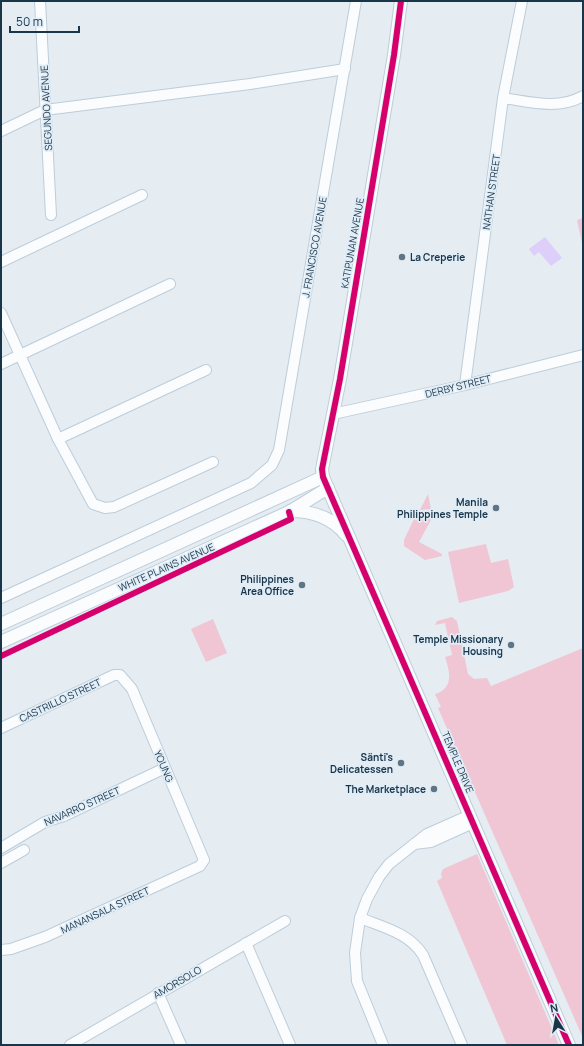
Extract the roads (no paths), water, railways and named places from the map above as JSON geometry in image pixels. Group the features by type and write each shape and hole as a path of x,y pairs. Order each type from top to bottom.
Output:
{"street":[{"name":"SEGUNDO AVENUE","path":"40,1 51,215"},
{"name":"J. FRANCISCO AVENUE","path":"1,598 251,483 272,465 279,450 356,1"},
{"name":"KATIPUNAN AVENUE","path":"325,482 322,469 333,414 394,55 401,1"},
{"name":"NATHAN STREET","path":"465,385 503,98 522,1"},
{"path":"1,130 45,110 250,84 345,69"},
{"path":"503,98 555,105 573,101 583,96"},
{"path":"1,262 142,195"},
{"path":"1,364 170,284"},
{"path":"1,313 58,439 93,504 105,508 114,507 213,462"},
{"name":"DERBY STREET","path":"333,414 465,385 583,355"},
{"path":"58,439 206,370"},
{"name":"WHITE PLAINS AVENUE","path":"1,642 288,512 325,482"},
{"name":"WHITE PLAINS AVENUE","path":"6,622 325,482"},
{"name":"TEMPLE DRIVE","path":"325,482 569,1045"},
{"path":"288,512 303,511 322,516 342,529 352,542"},
{"path":"6,622 17,634"},
{"name":"CASTRILLO STREET","path":"1,728 114,675 120,675"},
{"name":"YOUNG","path":"120,675 132,689 204,860"},
{"name":"NAVARRO STREET","path":"1,848 45,822 64,816 165,768"},
{"path":"383,1045 357,981 355,953 360,918 367,899 388,864 414,844 431,842 436,835 472,819"},
{"path":"1,863 24,850"},
{"name":"MANANSALA STREET","path":"1,950 11,949 45,937 200,866 204,860"},
{"path":"360,918 396,932 418,946 462,1045"},
{"name":"AMORSOLO","path":"71,1045 284,921"},
{"path":"246,943 290,1045"},
{"path":"158,993 180,1045"}],"place":[{"name":"La Creperie","path":"402,257"},
{"name":"Manila Philippines Temple","path":"496,508"},
{"name":"Philippines Area Office","path":"302,585"},
{"name":"Temple Missionary Housing","path":"511,645"},
{"name":"Sänti's Delicatessen","path":"401,763"},
{"name":"The Marketplace","path":"434,789"}]}
